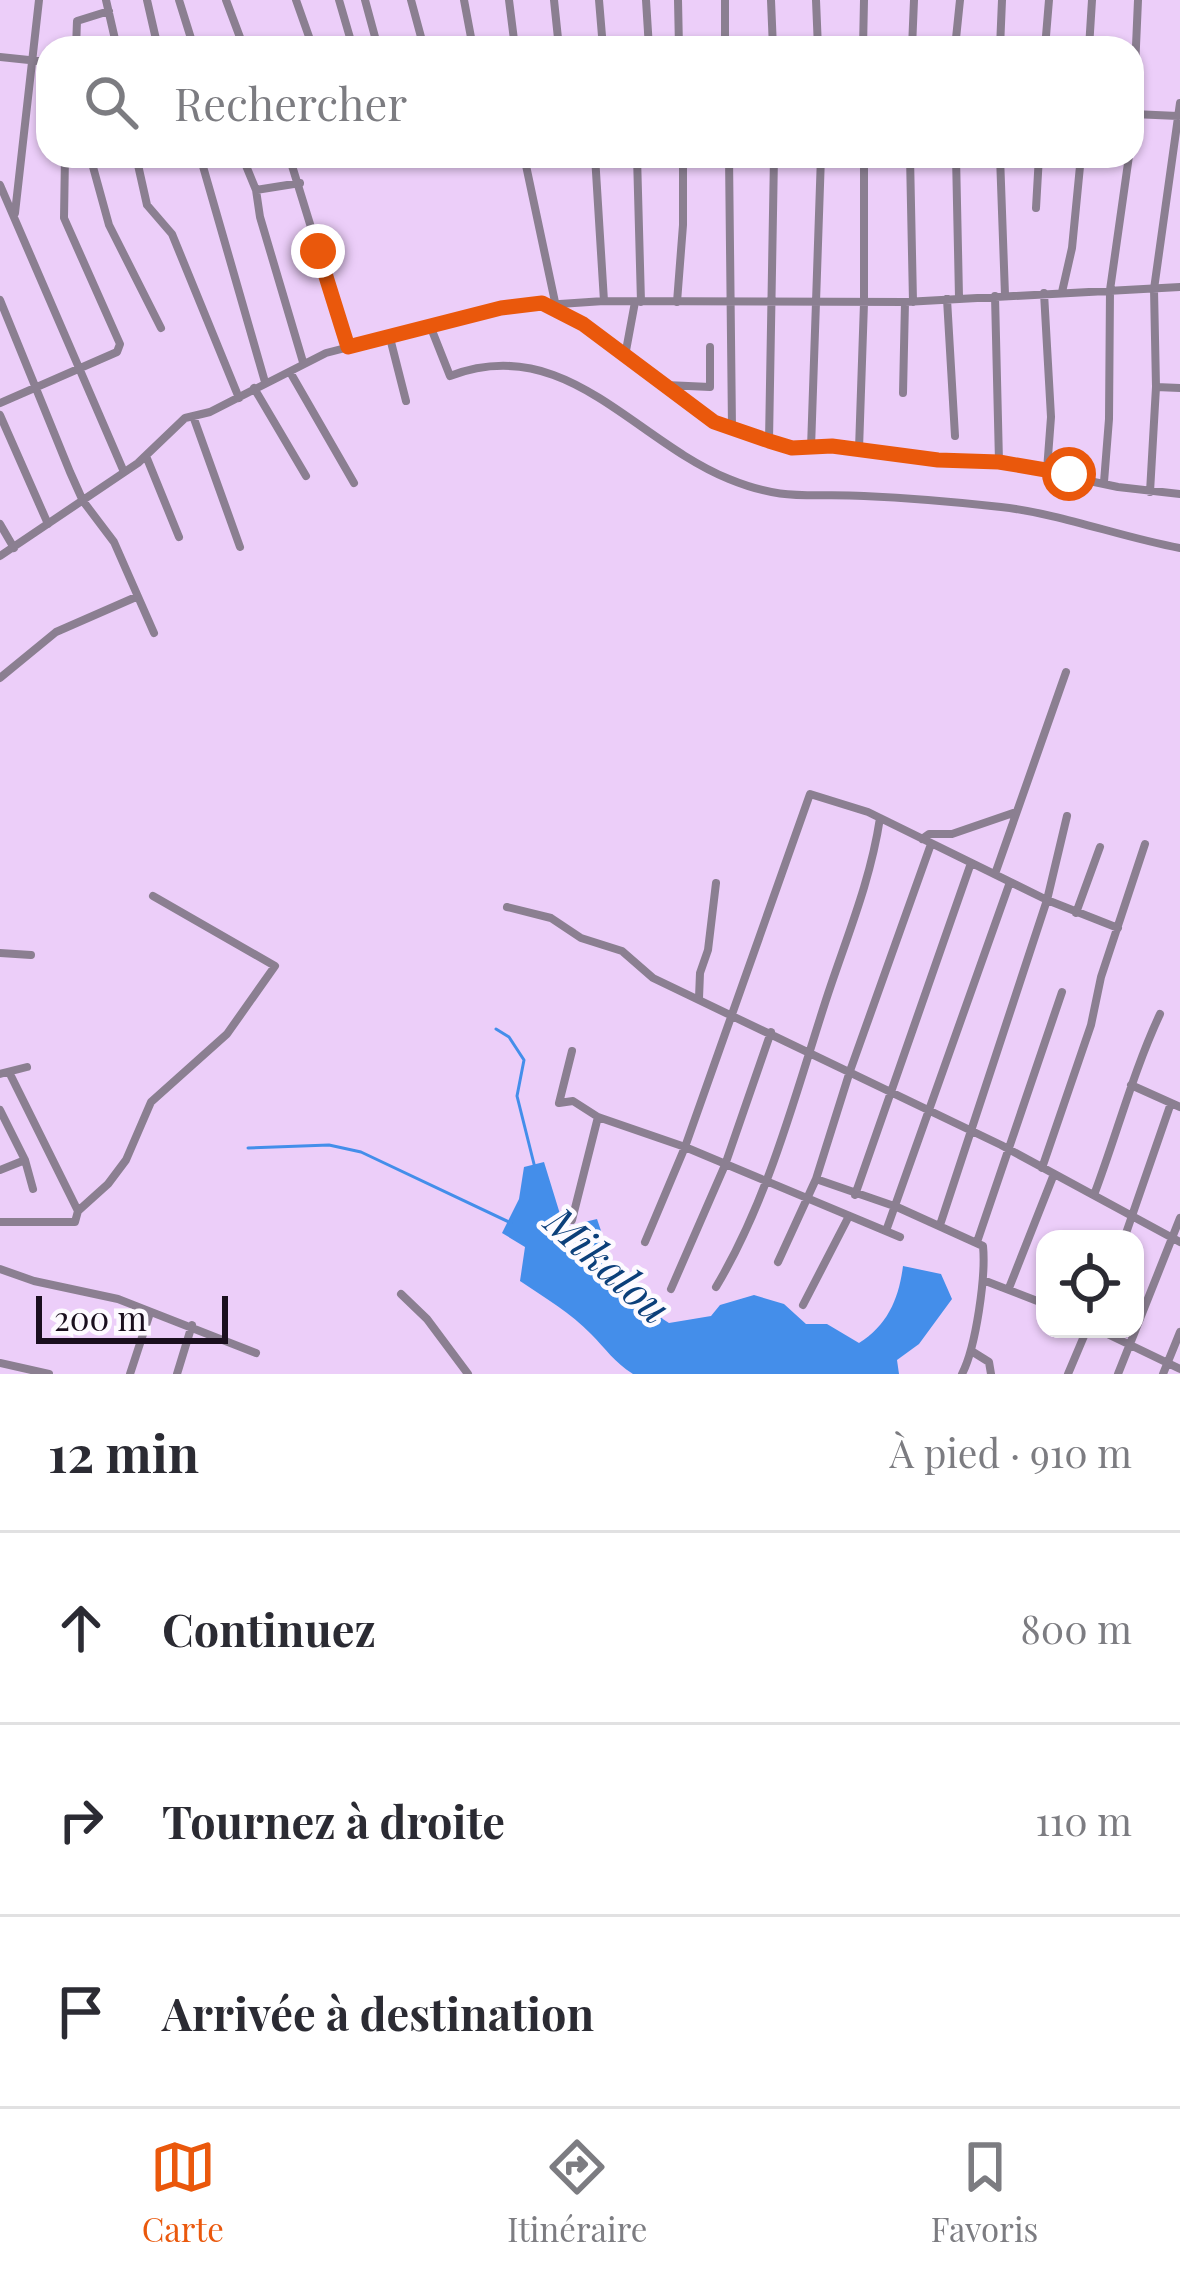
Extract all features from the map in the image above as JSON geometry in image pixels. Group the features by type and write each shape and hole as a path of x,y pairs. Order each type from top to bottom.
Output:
{"street":[{"path":"36,36 39,0"},
{"path":"147,0 155,36"},
{"path":"179,0 190,36"},
{"path":"226,0 240,36"},
{"path":"296,0 309,36"},
{"path":"339,0 350,36"},
{"path":"365,0 375,36"},
{"path":"411,0 421,36"},
{"path":"464,0 471,36"},
{"path":"509,0 514,36"},
{"path":"554,0 558,36"},
{"path":"599,0 602,36"},
{"path":"646,0 649,36"},
{"path":"678,0 679,36"},
{"path":"725,0 725,36"},
{"path":"772,0 773,36"},
{"path":"816,0 818,36"},
{"path":"864,36 865,0"},
{"path":"912,36 914,0"},
{"path":"957,36 960,0"},
{"path":"1000,36 1002,0"},
{"path":"1046,36 1049,0"},
{"path":"1090,36 1093,0"},
{"path":"1137,36 1138,0"},
{"path":"76,36 77,21 107,5 114,36"},
{"path":"15,218 36,37"},
{"path":"0,57 34,61"},
{"path":"1150,492 1156,387 1154,289 1180,103"},
{"path":"1144,114 1179,116"},
{"path":"0,403 117,352 120,344 64,218 65,168"},
{"path":"93,168 109,225 161,328"},
{"path":"139,168 147,205 172,234 239,398"},
{"path":"203,168 265,382"},
{"path":"247,168 303,362"},
{"path":"294,168 348,347"},
{"path":"527,168 555,302"},
{"path":"596,168 604,301"},
{"path":"625,356 638,302 637,168"},
{"path":"677,302 683,168"},
{"path":"729,168 732,428"},
{"path":"769,441 774,168"},
{"path":"811,448 821,168"},
{"path":"859,449 864,168"},
{"path":"904,392 910,168"},
{"path":"956,168 959,298"},
{"path":"999,462 1000,168"},
{"path":"1036,208 1038,168"},
{"path":"1063,292 1080,168"},
{"path":"1104,482 1110,290 1127,168"},
{"path":"256,190 300,183"},
{"path":"0,185 124,472"},
{"path":"0,556 146,456 179,421 211,412 303,362 501,308 604,301 909,302 1180,287"},
{"path":"1044,293 1051,417 1047,470"},
{"path":"947,299 955,436"},
{"path":"0,300 83,501 114,542 154,633"},
{"path":"542,303 583,324 708,418 792,448 999,462 1180,494"},
{"path":"430,328 450,376 488,364 522,364 547,371 718,475 763,493 1006,507 1180,548"},
{"path":"390,338 406,401"},
{"path":"664,385 710,386 710,347"},
{"path":"290,372 354,483"},
{"path":"1156,387 1180,388"},
{"path":"254,388 306,476"},
{"path":"0,415 48,524"},
{"path":"193,416 240,547"},
{"path":"146,456 179,537"},
{"path":"0,524 14,548"},
{"path":"0,678 56,632 136,597"},
{"path":"995,874 1066,672"},
{"path":"645,1242 685,1147 808,797 813,794 838,801 880,818 1047,900 1118,928"},
{"path":"778,1262 816,1179 929,834 952,834 1017,812"},
{"path":"940,1226 1047,900 1067,816"},
{"path":"716,1287 766,1181 867,889 880,818"},
{"path":"1042,1168 1145,844"},
{"path":"1076,913 1100,847"},
{"path":"855,1195 970,862"},
{"path":"886,1231 1010,881"},
{"path":"699,998 716,883"},
{"path":"0,1222 72,1224 78,1211 117,1174 151,1102 227,1034 275,966 153,896"},
{"path":"507,907 551,918 581,938 622,951 653,978 890,1090 1177,1240"},
{"path":"0,953 31,956"},
{"path":"977,1242 1062,992"},
{"path":"1094,1195 1139,1056 1160,1014"},
{"path":"670,1288 725,1165 771,1032"},
{"path":"572,1051 560,1103 573,1101 598,1117 685,1147 900,1238"},
{"path":"27,1067 5,1074 78,1211"},
{"path":"1128,1230 1135,1198 1176,1105 1131,1085"},
{"path":"0,1110 25,1160 33,1190"},
{"path":"572,1220 598,1117"},
{"path":"0,1170 25,1160"},
{"path":"1010,1288 1054,1174"},
{"path":"816,1179 897,1207 983,1246 973,1352 962,1374"},
{"path":"803,1306 849,1216"},
{"path":"1118,1374 1177,1240 1180,1218"},
{"path":"0,1269 118,1299 256,1353"},
{"path":"983,1280 1036,1300"},
{"path":"401,1294 428,1319 465,1373"},
{"path":"130,1374 150,1313"},
{"path":"177,1374 192,1325"},
{"path":"1163,1374 1180,1332"},
{"path":"1068,1374 1083,1338"},
{"path":"1116,1338 1180,1369"},
{"path":"973,1352 989,1362 992,1374"},
{"path":"0,1363 43,1373"}],"water":[{"path":"544,1162 564,1227 597,1219 613,1266 669,1323 711,1316 720,1305 754,1295 784,1304 806,1324 827,1324 859,1343 890,1310 903,1266 941,1274 952,1299 919,1344 897,1360 899,1374 633,1374 575,1319 520,1281 525,1247 502,1233 519,1199 524,1167"}],"waterway":[{"path":"496,1029 509,1037 524,1060 517,1096 535,1168"},
{"name":"Mikalou","path":"248,1148 329,1145 361,1152 511,1223"}],"route":[{"path":"318,251 348,347 501,308 542,303 583,324 714,422 769,441 792,448 832,446 938,460 999,462 1069,474"}]}
